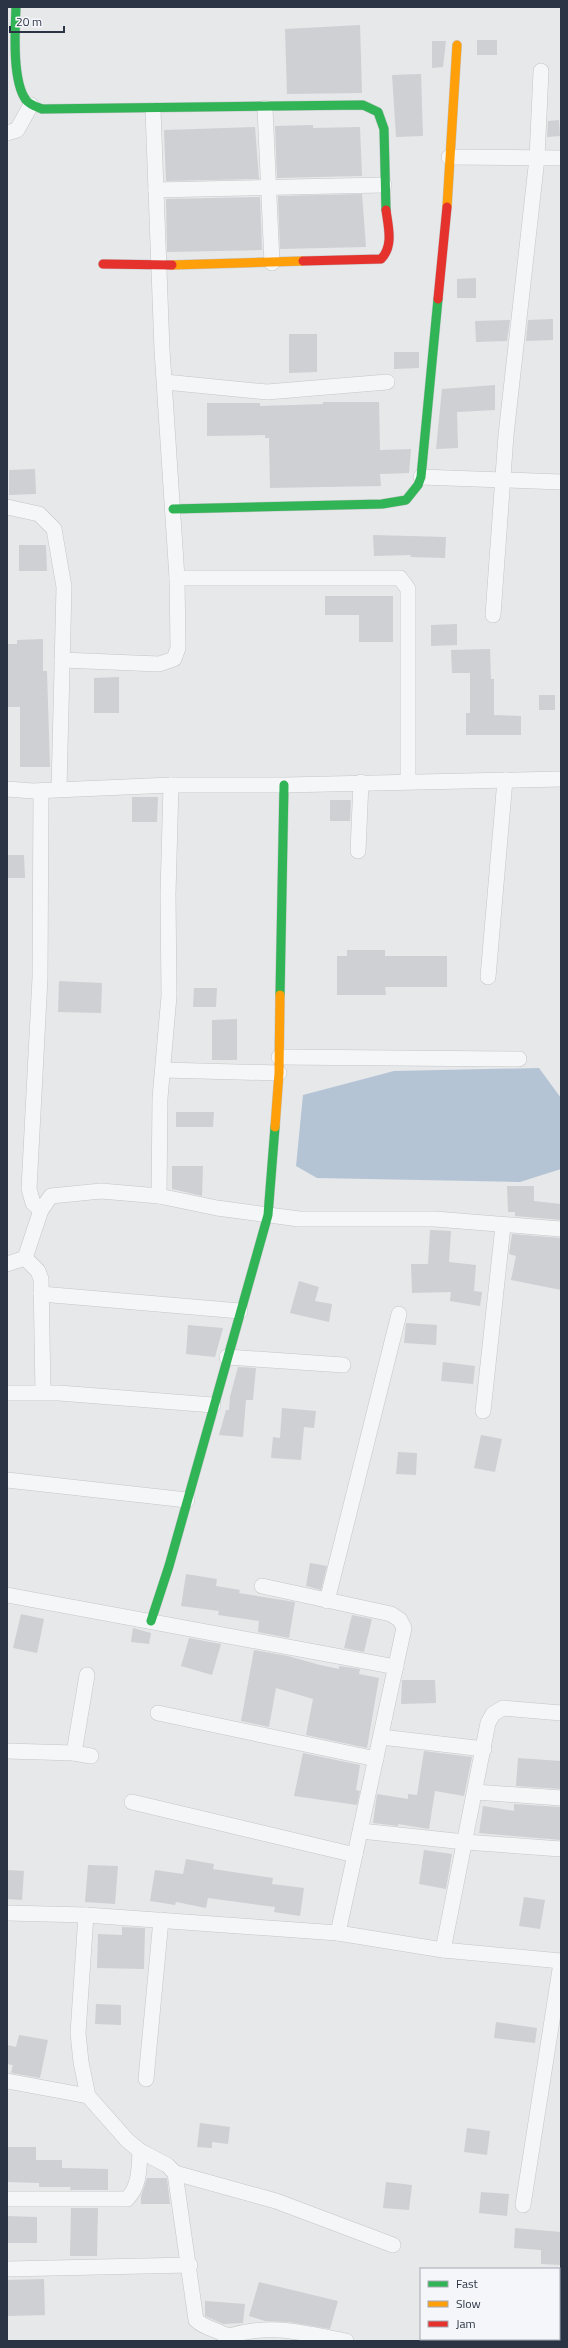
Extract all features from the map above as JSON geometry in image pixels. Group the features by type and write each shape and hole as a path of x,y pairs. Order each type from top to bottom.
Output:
{"street":[{"path":"16,7 12,36 22,90 31,105 54,111 363,105 378,112 384,129 384,185 389,241 387,253 381,259 159,265 103,264"},
{"path":"174,509 382,504 406,500 418,485 421,477 448,197 449,157 457,45"},
{"path":"493,615 503,479 536,158 541,71"},
{"path":"7,133 17,130 31,105"},
{"path":"265,108 272,262"},
{"path":"62,660 160,664 174,659 178,648 174,509 165,382 153,110"},
{"path":"449,157 561,158"},
{"path":"156,190 384,185"},
{"path":"165,382 268,392 387,382"},
{"path":"421,477 561,482"},
{"path":"7,507 39,514 54,529 64,587 59,789"},
{"path":"177,578 400,578 408,589 408,781"},
{"path":"7,789 41,791 171,785 284,785 361,782 561,779"},
{"path":"488,977 505,780"},
{"path":"358,851 361,782"},
{"path":"159,1196 160,1098 169,996 168,894 171,785"},
{"path":"151,1621 268,1215 279,1057 284,785"},
{"path":"40,1210 33,1203 29,1188 40,978 41,791"},
{"path":"279,1057 519,1059"},
{"path":"163,1070 278,1074"},
{"path":"25,1258 40,1210 51,1196 63,1193 101,1190 159,1196 299,1219 434,1219 503,1226 561,1229"},
{"path":"483,1411 503,1226"},
{"path":"7,1264 25,1258"},
{"path":"25,1258 38,1271 41,1294 43,1392"},
{"path":"41,1294 240,1312"},
{"path":"327,1601 399,1314"},
{"path":"227,1357 343,1365"},
{"path":"7,1393 43,1392 213,1405"},
{"path":"7,1480 187,1500"},
{"path":"262,1586 391,1614 400,1620 404,1628 338,1933"},
{"path":"7,1595 396,1667"},
{"path":"74,1753 87,1675"},
{"path":"443,1950 488,1723 493,1714 503,1708 561,1713"},
{"path":"158,1713 376,1758"},
{"path":"381,1737 484,1749"},
{"path":"7,1751 74,1753 91,1756"},
{"path":"475,1792 561,1798"},
{"path":"132,1802 355,1855"},
{"path":"361,1832 561,1849"},
{"path":"7,1913 86,1915 338,1933 443,1950 561,1962 524,2205"},
{"path":"86,1915 78,2032 81,2062 88,2096 127,2140 140,2151 167,2165 175,2173 276,2201 393,2245"},
{"path":"146,2079 160,1920"},
{"path":"7,2081 88,2096"},
{"path":"7,2199 127,2199 132,2194 137,2182 140,2151"},
{"path":"175,2173 190,2265 193,2312 196,2320 201,2326 231,2339 250,2330 270,2328 346,2341"},
{"path":"7,2269 190,2265"}],"water":[{"path":"539,1068 561,1098 561,1169 520,1182 317,1178 296,1166 303,1095 394,1071"}],"building":[{"path":"360,25 362,93 287,94 285,29"},
{"path":"477,40 497,40 497,55 477,55"},
{"path":"432,41 446,41 443,67 432,68"},
{"path":"421,74 423,136 396,137 392,75"},
{"path":"559,120 560,136 547,137 548,121"},
{"path":"313,125 313,128 360,127 362,176 277,178 275,126"},
{"path":"255,127 259,179 166,181 164,130"},
{"path":"362,194 366,247 280,249 278,196"},
{"path":"260,197 262,250 167,252 166,199"},
{"path":"476,278 476,298 457,298 457,279"},
{"path":"553,319 553,340 526,341 528,320"},
{"path":"510,320 507,341 476,342 475,321"},
{"path":"289,334 317,334 317,372 289,373"},
{"path":"394,352 419,352 419,368 394,369"},
{"path":"495,385 495,410 457,412 458,448 436,449 442,389"},
{"path":"323,402 379,402 380,450 411,449 409,473 380,474 381,486 270,488 269,438 265,438 265,435 207,436 207,403 260,403 260,406 323,404"},
{"path":"35,469 36,494 9,495 9,470"},
{"path":"373,535 446,537 445,558 410,557 411,555 374,556"},
{"path":"19,545 46,545 47,571 19,571"},
{"path":"325,596 393,596 393,642 359,642 359,615 325,615"},
{"path":"457,624 457,645 431,646 431,625"},
{"path":"43,639 43,671 47,671 50,767 20,767 20,707 7,707 7,644 17,644 17,640"},
{"path":"490,649 491,679 494,679 494,715 521,716 521,735 466,735 466,713 470,713 470,673 452,673 451,650"},
{"path":"119,677 119,713 94,713 94,678"},
{"path":"539,695 555,695 555,710 539,710"},
{"path":"132,797 158,797 157,822 132,822"},
{"path":"330,800 351,800 350,821 330,821"},
{"path":"7,855 24,855 25,878 7,878"},
{"path":"347,950 385,950 385,956 447,956 447,987 385,987 386,995 337,995 337,956 347,956"},
{"path":"59,981 102,983 101,1013 58,1012"},
{"path":"194,988 217,988 216,1007 193,1007"},
{"path":"237,1019 237,1060 212,1060 212,1020"},
{"path":"176,1112 214,1112 213,1127 176,1127"},
{"path":"172,1166 203,1166 202,1196 172,1189"},
{"path":"507,1186 534,1186 534,1201 561,1204 561,1220 515,1216 515,1212 508,1212"},
{"path":"430,1230 451,1231 449,1262 476,1265 474,1291 482,1292 480,1306 450,1301 451,1292 412,1293 411,1264 428,1264"},
{"path":"512,1234 561,1238 561,1290 511,1280 516,1256 509,1254"},
{"path":"299,1281 319,1287 315,1301 332,1304 329,1322 290,1313"},
{"path":"406,1323 437,1325 436,1345 404,1343"},
{"path":"188,1325 223,1328 215,1357 186,1354"},
{"path":"443,1362 475,1366 473,1384 441,1381"},
{"path":"238,1367 256,1368 253,1400 246,1400 243,1437 219,1435 226,1410 229,1410 230,1397"},
{"path":"282,1408 316,1411 314,1428 304,1427 301,1460 271,1458 273,1437 280,1438"},
{"path":"481,1435 502,1439 495,1472 474,1468"},
{"path":"398,1452 417,1453 416,1475 396,1474"},
{"path":"310,1563 327,1566 321,1590 306,1586"},
{"path":"186,1574 217,1579 216,1586 240,1590 239,1593 295,1602 289,1638 258,1632 259,1621 218,1615 219,1611 181,1606"},
{"path":"21,1614 44,1619 37,1653 13,1648"},
{"path":"352,1615 372,1619 364,1652 344,1648"},
{"path":"133,1628 151,1633 149,1644 131,1642"},
{"path":"189,1638 221,1644 212,1675 181,1666"},
{"path":"254,1650 288,1656 339,1669 339,1666 360,1669 359,1674 379,1678 367,1748 306,1735 313,1699 276,1688 269,1727 241,1721"},
{"path":"402,1680 435,1680 436,1703 401,1704"},
{"path":"424,1751 472,1757 464,1796 435,1791 429,1829 398,1824 398,1826 373,1823 377,1794 408,1799 408,1794 417,1795"},
{"path":"303,1753 360,1765 356,1790 360,1791 357,1805 294,1796"},
{"path":"518,1758 561,1761 561,1789 516,1786"},
{"path":"514,1804 561,1807 561,1840 479,1833 483,1806 514,1811"},
{"path":"424,1850 452,1854 446,1889 419,1884"},
{"path":"186,1859 214,1864 213,1869 273,1878 272,1884 304,1888 300,1916 274,1912 275,1907 208,1898 206,1908 176,1902 175,1905 150,1901 155,1870 183,1874"},
{"path":"88,1865 118,1866 115,1904 85,1902"},
{"path":"7,1870 24,1871 22,1900 7,1899"},
{"path":"524,1897 545,1900 540,1929 519,1926"},
{"path":"122,1927 145,1928 144,1969 97,1968 98,1934 122,1935"},
{"path":"96,2004 121,2005 121,2025 95,2024"},
{"path":"496,2022 537,2028 535,2043 494,2038"},
{"path":"19,2035 48,2040 40,2078 11,2073 13,2065 7,2064 7,2045 16,2047"},
{"path":"200,2123 230,2127 228,2144 212,2142 212,2148 197,2147"},
{"path":"467,2128 490,2131 487,2155 464,2152"},
{"path":"7,2147 36,2147 36,2160 62,2160 62,2168 108,2169 108,2190 70,2190 71,2187 39,2187 39,2183 7,2182"},
{"path":"147,2178 167,2178 170,2204 141,2204 141,2196"},
{"path":"386,2182 412,2185 409,2210 383,2208"},
{"path":"481,2192 509,2194 507,2216 479,2213"},
{"path":"71,2208 98,2208 97,2256 70,2256"},
{"path":"7,2216 37,2217 37,2243 7,2243"},
{"path":"515,2228 561,2232 561,2265 541,2264 541,2250 514,2248"},
{"path":"44,2279 45,2315 7,2316 7,2280"},
{"path":"259,2282 338,2301 330,2329 289,2322 265,2321 249,2316"},
{"path":"205,2301 245,2304 243,2323 223,2324 205,2316"}],"traffic: fast":[{"path":"16,7 15,55 18,81 26,100 32,105 42,109 363,105 378,112 384,129 386,210"},
{"path":"173,509 382,504 406,500 418,485 421,477 438,299"},
{"path":"280,995 284,785"},
{"path":"151,1621 169,1566 268,1215 275,1127"}],"traffic: slow":[{"path":"447,207 457,45"},
{"path":"172,265 303,261"},
{"path":"275,1127 279,1073 280,995"}],"traffic: jam":[{"path":"438,299 447,207"},
{"path":"303,261 381,259 388,248 389,242 389,229 386,210"},
{"path":"103,264 172,265"}]}
